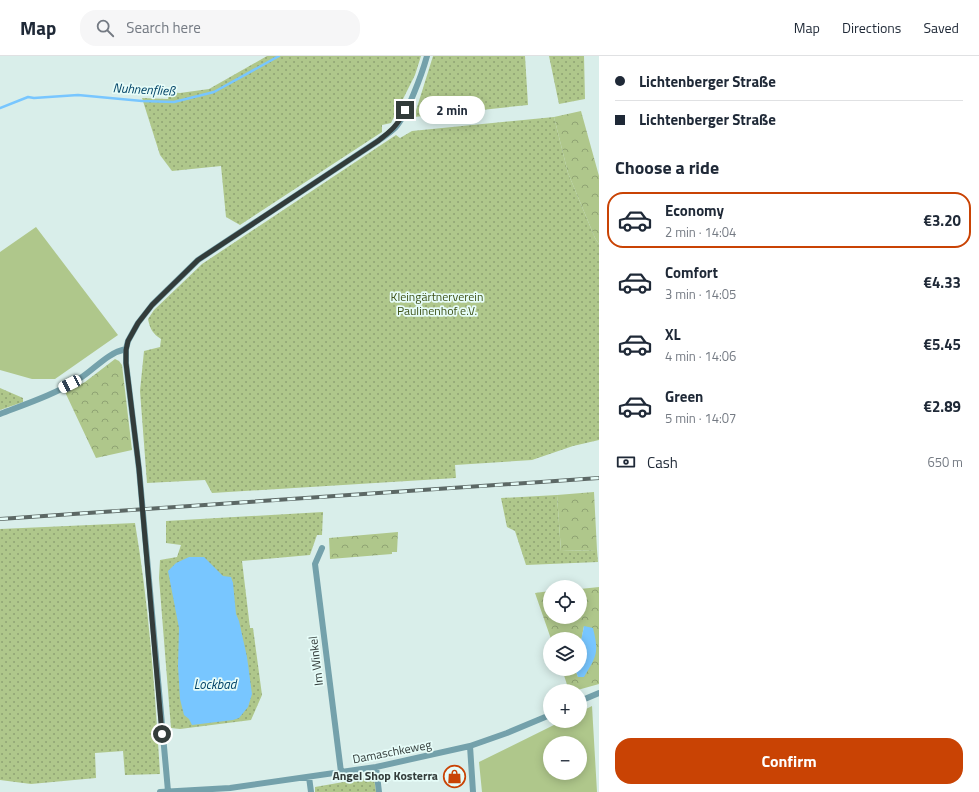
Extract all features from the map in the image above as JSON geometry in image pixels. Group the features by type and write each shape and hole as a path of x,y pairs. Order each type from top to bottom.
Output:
{"street":[{"path":"168,791 139,469 126,363 128,341 131,334 152,305 198,260 371,146 394,128 400,121 411,99 424,68 427,56"},
{"path":"0,414 59,390 80,379 112,354 126,350"},
{"name":"Im Winkel","path":"322,548 315,564 341,772"},
{"path":"587,698 599,693"},
{"name":"Damaschkeweg","path":"160,792 230,790 376,767 470,746 543,718"},
{"path":"470,746 474,792"},
{"path":"376,767 380,792"},
{"path":"309,778 311,792"}],"green space":[{"path":"267,56 421,56 415,75 391,123 382,125 382,132 240,225 226,217 221,166 172,171 160,155 142,98 168,99 169,92 180,93 209,89"},
{"path":"433,56 525,56 528,105 414,117"},
{"path":"549,56 584,56 585,99 559,104"},
{"path":"581,111 599,176 599,244 595,238 568,173 554,117"},
{"name":"Kleingärtnerverein Paulinenhof e.V.","path":"554,117 568,173 595,238 599,244 599,440 573,446 532,460 455,465 456,478 212,493 205,480 147,483 140,391 144,351 160,347 161,339 152,331 148,319 154,310 202,264 396,135 400,138 412,131"},
{"path":"36,227 118,335 55,379 32,379 0,370 0,252"},
{"path":"115,359 122,365 132,450 96,458 65,392 85,382"},
{"path":"0,388 23,398 23,402 0,410"},
{"path":"594,492 597,550 561,551 557,495"},
{"path":"557,495 561,551 597,550 598,562 526,565 515,531 507,527 501,498"},
{"path":"323,512 322,535 317,535 310,555 242,561 250,628 253,628 262,695 251,720 180,729 171,728 159,578 160,560 177,557 181,545 166,543 166,521"},
{"path":"135,523 151,648 160,774 125,775 123,751 95,753 96,778 31,784 0,780 0,529"},
{"path":"398,532 397,552 392,552 392,554 330,559 329,538"},
{"path":"599,587 599,684 587,687 587,684 567,684 564,676 587,676 587,632 584,632 584,626 583,632 549,632 546,624 587,624 587,588"},
{"path":"543,592 543,616 535,593"},
{"path":"592,706 597,792 482,792 479,762 548,728 587,728 587,708"},
{"path":"372,777 374,778 376,792 315,792 315,787"}],"water":[{"name":"Lockbad","path":"189,557 204,557 223,576 231,577 233,583 236,614 247,657 252,694 248,707 239,718 233,720 192,725 189,719 184,715 180,699 178,666 179,628 168,571 176,563"},
{"path":"584,626 593,628 596,643 596,654 587,672 587,632 583,632"}],"waterway":[{"name":"Nuhnenfließ","path":"0,108 28,97 34,98 78,95 142,101 174,102 214,92 279,56"}],"railway":[{"path":"0,519 599,478"}],"place":[{"name":"Angel Shop Kosterra","path":"454,776"}],"route":[{"path":"162,734 139,469 126,363 128,341 138,323 152,305 198,260 378,141 394,128 400,121 405,110"}]}
